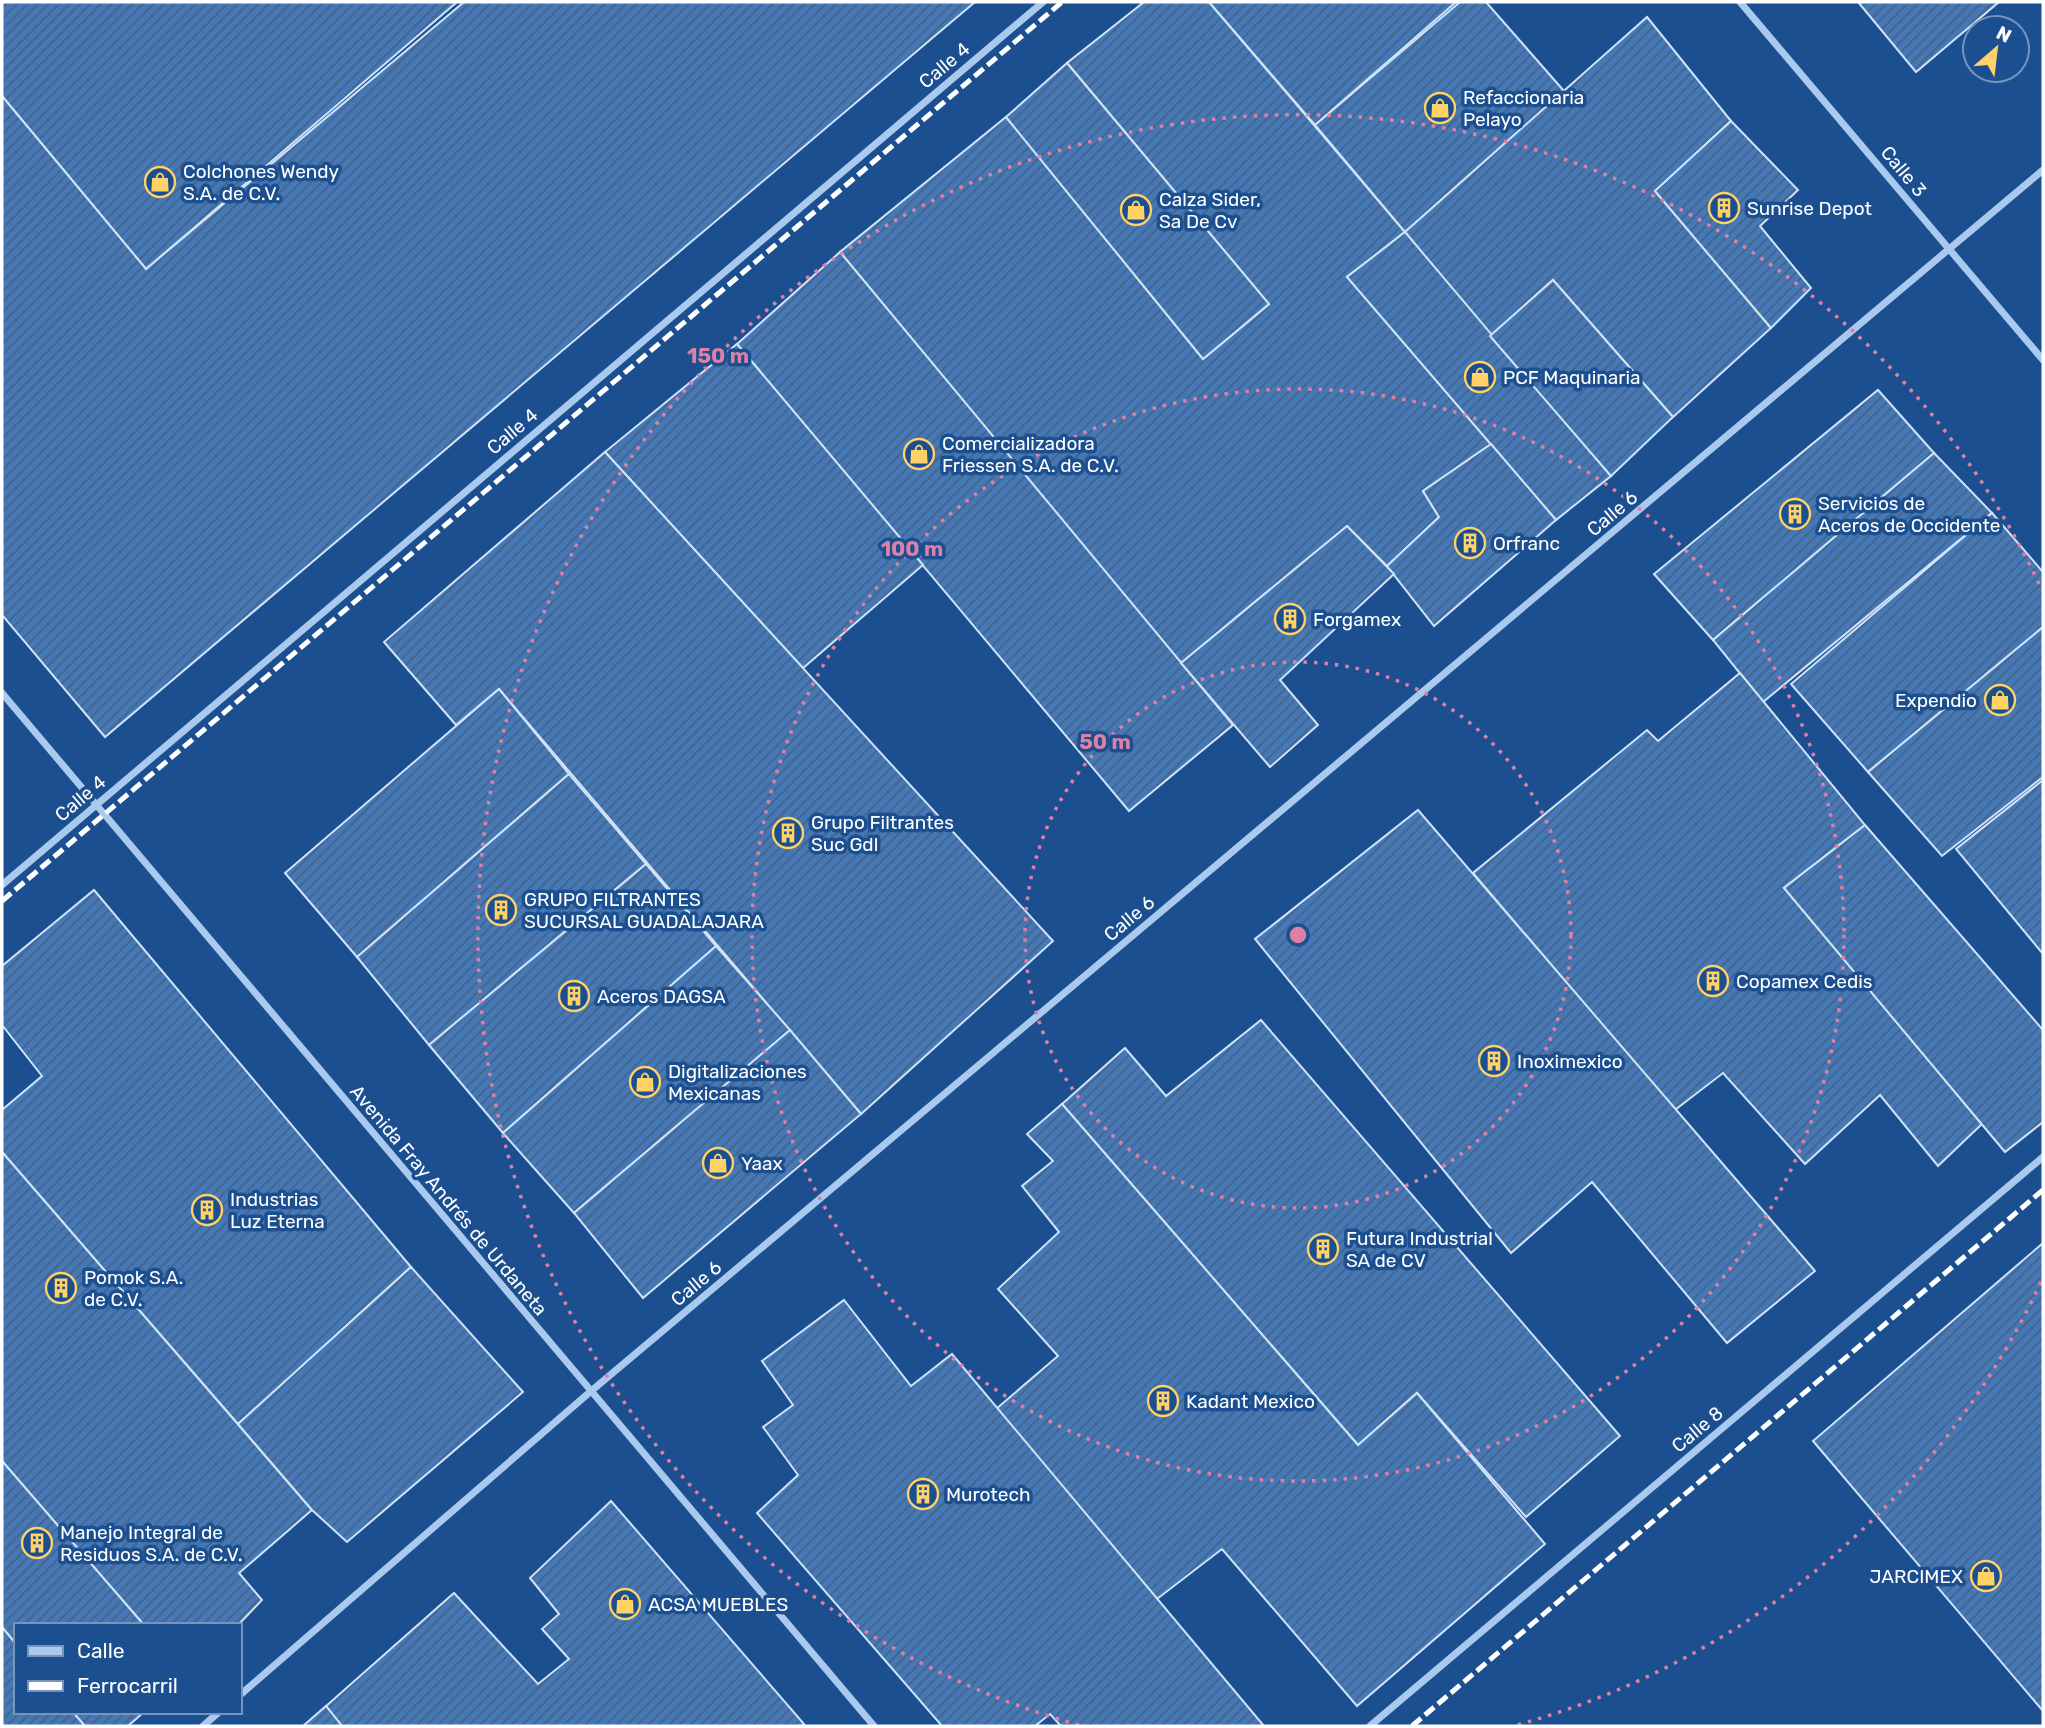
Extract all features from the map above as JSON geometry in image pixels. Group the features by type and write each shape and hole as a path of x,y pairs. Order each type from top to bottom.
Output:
{"street":[{"name":"Calle 4","path":"2,885 1043,2"},
{"name":"Calle 3","path":"1740,2 2043,360"},
{"name":"Calle 6","path":"242,1693 590,1392 2043,170"},
{"name":"Avenida Fray Andrés de Urdaneta","path":"2,693 874,1726"},
{"name":"Calle 8","path":"1370,1726 2043,1157"},
{"path":"203,1726 217,1714"}],"building":[{"name":"Colchones Wendy S.A. de C.V.","path":"2,2 457,2 146,269 2,96"},
{"path":"464,2 975,2 105,737 2,615 2,96 146,269"},
{"path":"1144,2 1209,2 1405,232 1347,277 1491,444 1423,491 1439,517 1387,566 1347,526 1181,663 840,252 1006,117 1203,359 1269,304 1067,63"},
{"path":"1209,2 1456,2 1315,125"},
{"name":"Refaccionaria Pelayo","path":"1460,2 1486,2 1564,91 1405,232 1315,125"},
{"path":"1858,2 1999,2 1985,14 1961,14 1961,34 1916,72"},
{"path":"1647,17 1731,121 1655,191 1771,328 1673,417 1553,280 1490,336 1405,232"},
{"name":"Calza Sider, Sa De Cv","path":"1067,63 1269,304 1203,359 1006,117"},
{"name":"Sunrise Depot","path":"1731,121 1798,190 1760,226 1811,288 1771,328 1655,191"},
{"name":"PCF Maquinaria","path":"1405,232 1611,476 1556,520 1347,277"},
{"name":"Comercializadora Friessen S.A. de C.V.","path":"840,252 1233,725 1129,811 737,344"},
{"path":"1553,280 1673,417 1611,476 1490,336"},
{"path":"737,344 923,565 803,668 605,452"},
{"name":"Servicios de Aceros de Occidente","path":"1878,390 1934,453 1713,640 1654,574"},
{"name":"Orfranc","path":"1491,444 1556,520 1434,626 1387,566 1439,517 1423,491"},
{"name":"Grupo Filtrantes Suc Gdl","path":"605,452 1053,941 861,1114 499,689 456,725 384,642"},
{"path":"1934,453 1992,513 1763,702 1713,640"},
{"path":"1992,513 2043,572 2043,627 1868,772 1791,684"},
{"name":"Forgamex","path":"1347,526 1394,574 1280,680 1318,725 1270,767 1181,663"},
{"name":"Expendio","path":"2043,627 2043,777 1942,856 1868,772"},
{"name":"Copamex Cedis","path":"1740,673 1865,825 1784,888 1982,1124 1938,1166 1880,1095 1805,1164 1723,1073 1675,1110 1473,873 1647,730 1658,741"},
{"path":"499,689 569,774 357,957 285,873"},
{"name":"GRUPO FILTRANTES SUCURSAL GUADALAJARA","path":"569,774 646,864 429,1045 357,957"},
{"path":"2043,780 2043,954 1956,849"},
{"name":"Inoximexico","path":"1418,810 1815,1271 1727,1343 1592,1182 1511,1253 1255,939"},
{"path":"1865,825 2043,1030 2043,1122 2005,1152 1784,888"},
{"name":"Aceros DAGSA","path":"646,864 716,946 503,1133 429,1045"},
{"name":"Industrias Luz Eterna","path":"94,890 411,1267 238,1424 2,1152 2,1110 42,1076 2,1025 2,966"},
{"name":"Digitalizaciones Mexicanas","path":"716,946 790,1030 574,1213 503,1133"},
{"name":"Futura Industrial SA de CV","path":"1261,1020 1620,1436 1526,1517 1417,1393 1358,1445 1062,1104 1125,1048 1166,1096"},
{"name":"Yaax","path":"790,1030 861,1114 643,1298 574,1213"},
{"name":"Kadant Mexico","path":"1062,1104 1358,1445 1417,1393 1545,1544 1357,1706 1222,1549 1157,1599 996,1409 1058,1356 998,1289 1059,1232 1022,1186 1053,1161 1027,1134"},
{"name":"Pomok S.A. de C.V.","path":"2,1152 312,1510 239,1573 262,1600 240,1623 142,1623 2,1461"},
{"name":"JARCIMEX","path":"2043,1243 2043,1711 1813,1441"},
{"path":"411,1267 523,1392 347,1542 312,1510 238,1424"},
{"name":"Murotech","path":"844,1300 911,1386 952,1354 1264,1726 1061,1726 1050,1714 1035,1726 942,1726 757,1513 798,1475 763,1427 793,1405 762,1361"},
{"name":"Manejo Integral de Residuos S.A. de C.V.","path":"2,1461 142,1623 14,1623 14,1642 2,1627"},
{"name":"ACSA MUEBLES","path":"611,1501 804,1724 342,1726 326,1706 454,1593 538,1684 569,1659 542,1629 559,1614 530,1578"},
{"path":"2,1627 14,1642 14,1714 75,1714 85,1726 2,1726"},
{"path":"326,1706 342,1726 303,1726"},
{"path":"75,1714 142,1714 128,1726 85,1726"}],"railway":[{"path":"2,901 1062,2"},
{"path":"1412,1726 2043,1190"}],"place":[{"name":"Refaccionaria Pelayo","path":"1440,108"},
{"name":"Colchones Wendy S.A. de C.V.","path":"160,182"},
{"name":"Sunrise Depot","path":"1724,208"},
{"name":"Calza Sider, Sa De Cv","path":"1136,210"},
{"name":"PCF Maquinaria","path":"1480,377"},
{"name":"Comercializadora Friessen S.A. de C.V.","path":"919,454"},
{"name":"Servicios de Aceros de Occidente","path":"1795,514"},
{"name":"Orfranc","path":"1470,543"},
{"name":"Forgamex","path":"1290,619"},
{"name":"Expendio","path":"2000,700"},
{"name":"Grupo Filtrantes Suc Gdl","path":"788,833"},
{"name":"GRUPO FILTRANTES SUCURSAL GUADALAJARA","path":"501,910"},
{"name":"Copamex Cedis","path":"1713,981"},
{"name":"Aceros DAGSA","path":"574,996"},
{"name":"Inoximexico","path":"1494,1061"},
{"name":"Digitalizaciones Mexicanas","path":"645,1082"},
{"name":"Yaax","path":"718,1163"},
{"name":"Industrias Luz Eterna","path":"207,1210"},
{"name":"Futura Industrial SA de CV","path":"1323,1249"},
{"name":"Pomok S.A. de C.V.","path":"61,1288"},
{"name":"Kadant Mexico","path":"1163,1401"},
{"name":"Murotech","path":"923,1494"},
{"name":"Manejo Integral de Residuos S.A. de C.V.","path":"37,1543"},
{"name":"JARCIMEX","path":"1986,1576"},
{"name":"ACSA MUEBLES","path":"625,1604"}]}
